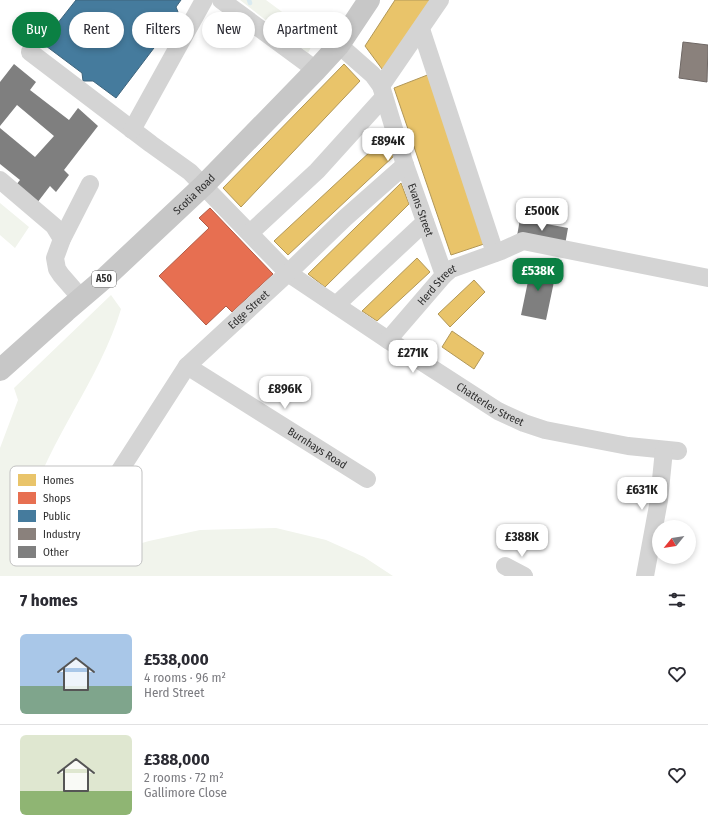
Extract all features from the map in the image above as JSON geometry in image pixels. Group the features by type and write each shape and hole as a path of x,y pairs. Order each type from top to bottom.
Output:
{"main road":[{"name":"Scotia Road","path":"352,24 367,1"},
{"name":"Scotia Road","path":"0,370 80,298 107,276 204,184 316,70 335,48"}],"street":[{"path":"132,130 204,0"},
{"path":"221,0 316,70"},
{"path":"250,233 317,171 382,92 440,0"},
{"path":"421,29 498,252"},
{"name":"Evans Street","path":"343,48 373,75 382,92 405,165 444,275"},
{"name":"Chatterley Street","path":"30,52 190,172 204,184 288,273 498,411 544,430 628,446 671,450 659,500 645,576"},
{"name":"Edge Street","path":"123,466 187,366 345,218 405,165"},
{"path":"0,180 54,226 62,239"},
{"path":"80,298 57,269 55,258 62,239 90,184"},
{"path":"336,305 425,222"},
{"name":"Herd Street","path":"388,340 444,275 451,269 523,241 708,278"},
{"name":"Burnhays Road","path":"187,366 367,479"},
{"path":"505,566 524,576"}],"shaded area":[{"path":"240,0 266,0 282,12 263,12 263,18"},
{"path":"302,48 310,48 308,53"},
{"path":"0,203 29,227 15,248 0,235"},
{"path":"111,295 121,309 111,337 98,365 45,466 10,466 10,566 142,566 142,543 200,530 276,528 326,540 364,557 393,576 0,576 0,448 18,400 14,388"}],"building: Homes":[{"path":"395,0 435,0 385,73 365,46"},
{"path":"344,64 360,81 241,207 223,188"},
{"path":"430,74 487,243 451,255 394,88"},
{"path":"386,137 395,155 288,255 274,241"},
{"path":"401,183 409,204 325,287 308,274"},
{"path":"417,258 430,272 377,321 362,311"},
{"path":"474,280 485,292 450,327 438,314"},
{"path":"452,331 484,353 474,369 442,347"}],"building: Shops":[{"path":"210,208 273,274 232,312 226,306 206,325 159,276 209,228 199,218"}],"building: Public":[{"path":"76,0 181,0 176,7 178,12 132,12 132,48 154,48 116,98 93,81 83,81 82,73 49,48 61,48 61,19"}],"building: Industry":[{"path":"683,42 708,45 707,82 679,78"}],"building: Other":[{"path":"14,64 36,82 30,90 69,120 78,108 98,126 64,170 69,175 56,192 50,186 37,203 16,185 20,180 0,164 0,128 35,157 54,136 17,105 0,126 0,82"},
{"path":"520,219 568,228 565,245 517,236"},
{"path":"532,262 545,265 544,270 556,272 546,320 521,315"}]}
